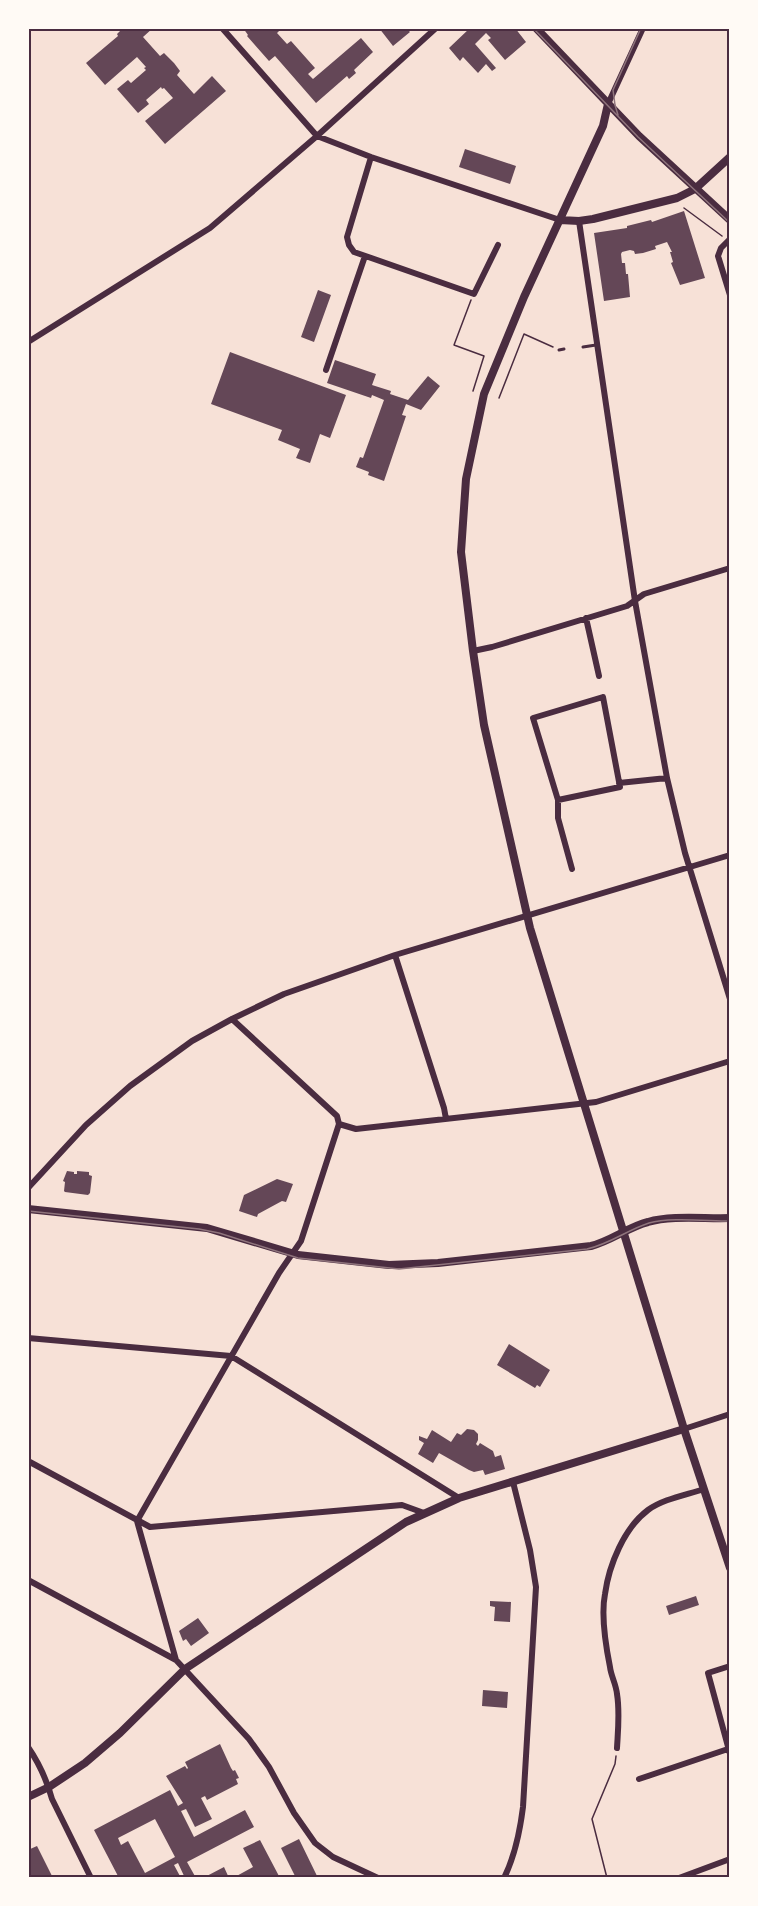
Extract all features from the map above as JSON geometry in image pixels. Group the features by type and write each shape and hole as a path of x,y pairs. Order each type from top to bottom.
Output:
{"main road":[{"path":"536,28 608,104 729,220"},
{"path":"608,104 603,126 524,297 484,394 467,471 461,552 472,651 484,725 527,915 729,1569"},
{"path":"560,220 579,221 677,198 695,189 729,158"}],"street":[{"path":"222,28 317,136 371,157 560,220"},
{"path":"28,342 210,228 317,136 435,28"},
{"path":"608,104 643,28"},
{"path":"371,157 347,237 354,252 474,294 498,245"},
{"path":"579,221 635,601 667,778 689,867 729,999"},
{"path":"729,239 721,248 718,256 729,295"},
{"path":"326,370 365,256"},
{"path":"472,651 627,606 644,594 729,568"},
{"path":"586,618 599,676"},
{"path":"558,801 620,788 601,687"},
{"path":"572,869 558,818 558,801 533,718 603,697"},
{"path":"619,783 667,778"},
{"path":"28,1188 86,1125 130,1086 192,1041 284,994 395,955 729,855"},
{"path":"395,955 446,1119"},
{"path":"176,1660 137,1521 279,1273 302,1241 339,1124 337,1116 232,1019"},
{"path":"339,1124 356,1129 584,1104 729,1061"},
{"path":"28,1209 207,1228 293,1254 378,1265 419,1265 591,1246 643,1223 658,1220 729,1218"},
{"path":"28,1338 231,1356 459,1498"},
{"path":"28,1797 85,1763 120,1733 185,1669 389,1533 424,1513 459,1498 729,1414"},
{"path":"28,1461 150,1527 402,1505 424,1513"},
{"path":"504,1878 514,1851 523,1807 535,1602 532,1558 513,1482"},
{"path":"617,1748 619,1727 617,1692 610,1669 605,1635 604,1595 615,1555 624,1537 646,1512 657,1505 704,1489"},
{"path":"28,1580 176,1660 255,1748 315,1843 333,1857 378,1878"},
{"path":"639,1779 729,1751 708,1673 729,1666"},
{"path":"28,1747 91,1878"},
{"path":"679,1878 729,1859"}],"lane":[{"path":"583,347 597,345"}],"path":[{"path":"684,208 718,233"},
{"path":"473,391 484,356 454,345 474,294"},
{"path":"499,398 524,334 562,349"},
{"path":"608,1878 592,1819 615,1764 617,1748"}],"building":[{"path":"126,28 153,28 143,37 160,56 164,53 174,63 180,71 177,75 194,94 212,76 226,91 165,144 145,121 173,98 161,87 146,100 149,104 138,113 117,89 128,80 131,83 146,70 137,57 105,85 86,63 118,36 117,34 122,29 123,31"},
{"path":"243,28 282,28 277,33 287,44 291,41 315,68 308,74 313,79 361,38 373,52 354,70 356,73 349,79 347,76 316,103 275,56 269,61 247,36"},
{"path":"379,28 412,28 393,46"},
{"path":"470,28 515,28 526,42 505,60 488,40 491,38 486,33 475,44 496,68 492,71 486,64 478,73 463,57 460,61 449,48"},
{"path":"465,149 516,166 510,184 459,167"},
{"path":"684,211 705,278 680,285 671,263 673,262 670,252 672,252 667,242 643,253 635,254 630,250 621,254 622,263 625,263 626,274 628,274 630,297 604,301 594,233 627,228 627,226 651,220 652,222"},
{"path":"318,290 331,295 314,342 301,337"},
{"path":"230,352 346,395 330,438 320,434 310,463 296,458 300,449 278,440 282,430 211,404"},
{"path":"335,360 376,374 372,385 408,400 428,376 440,386 421,410 406,404 402,415 406,416 384,481 356,467 360,457 363,458 384,400 327,383"},
{"path":"67,1171 74,1172 74,1174 77,1174 77,1171 89,1172 92,1176 88,1195 64,1191 65,1182 63,1181"},
{"path":"277,1179 293,1184 286,1202 282,1201 258,1214 257,1217 239,1211 244,1195"},
{"path":"509,1344 550,1370 540,1387 537,1385 535,1388 497,1365"},
{"path":"467,1429 474,1430 478,1434 476,1444 478,1446 480,1443 493,1451 495,1457 501,1455 505,1469 485,1475 483,1470 474,1472 439,1453 433,1463 418,1454 424,1443 419,1440 419,1436 427,1439 432,1430 451,1442 457,1433 461,1435"},
{"path":"696,1596 699,1605 669,1615 666,1606"},
{"path":"490,1601 511,1602 510,1622 494,1621 495,1607 490,1606"},
{"path":"198,1618 209,1633 191,1646 186,1639 183,1641 179,1631"},
{"path":"483,1690 508,1692 507,1708 482,1706"},
{"path":"220,1744 231,1768 235,1770 239,1778 236,1779 238,1784 207,1800 205,1796 201,1798 212,1819 195,1827 186,1809 181,1811 194,1837 245,1810 254,1827 187,1862 196,1878 185,1878 178,1863 174,1865 181,1878 119,1878 94,1830 170,1790 178,1806 183,1803 166,1776 185,1766 187,1769 185,1762","holes":["155,1819 175,1857 145,1873 128,1841 121,1845 118,1838"]},
{"path":"299,1839 318,1878 296,1878 281,1848"},
{"path":"260,1840 280,1878 233,1878 253,1867 243,1848"},
{"path":"37,1846 53,1878 28,1878 28,1850"},
{"path":"224,1867 229,1878 203,1878"}],"tram line":[{"path":"533,28 638,137 730,223"},
{"path":"618,115 613,90 641,28"},
{"path":"28,1211 199,1229 298,1258 399,1269 587,1249 657,1221 730,1221"}]}
